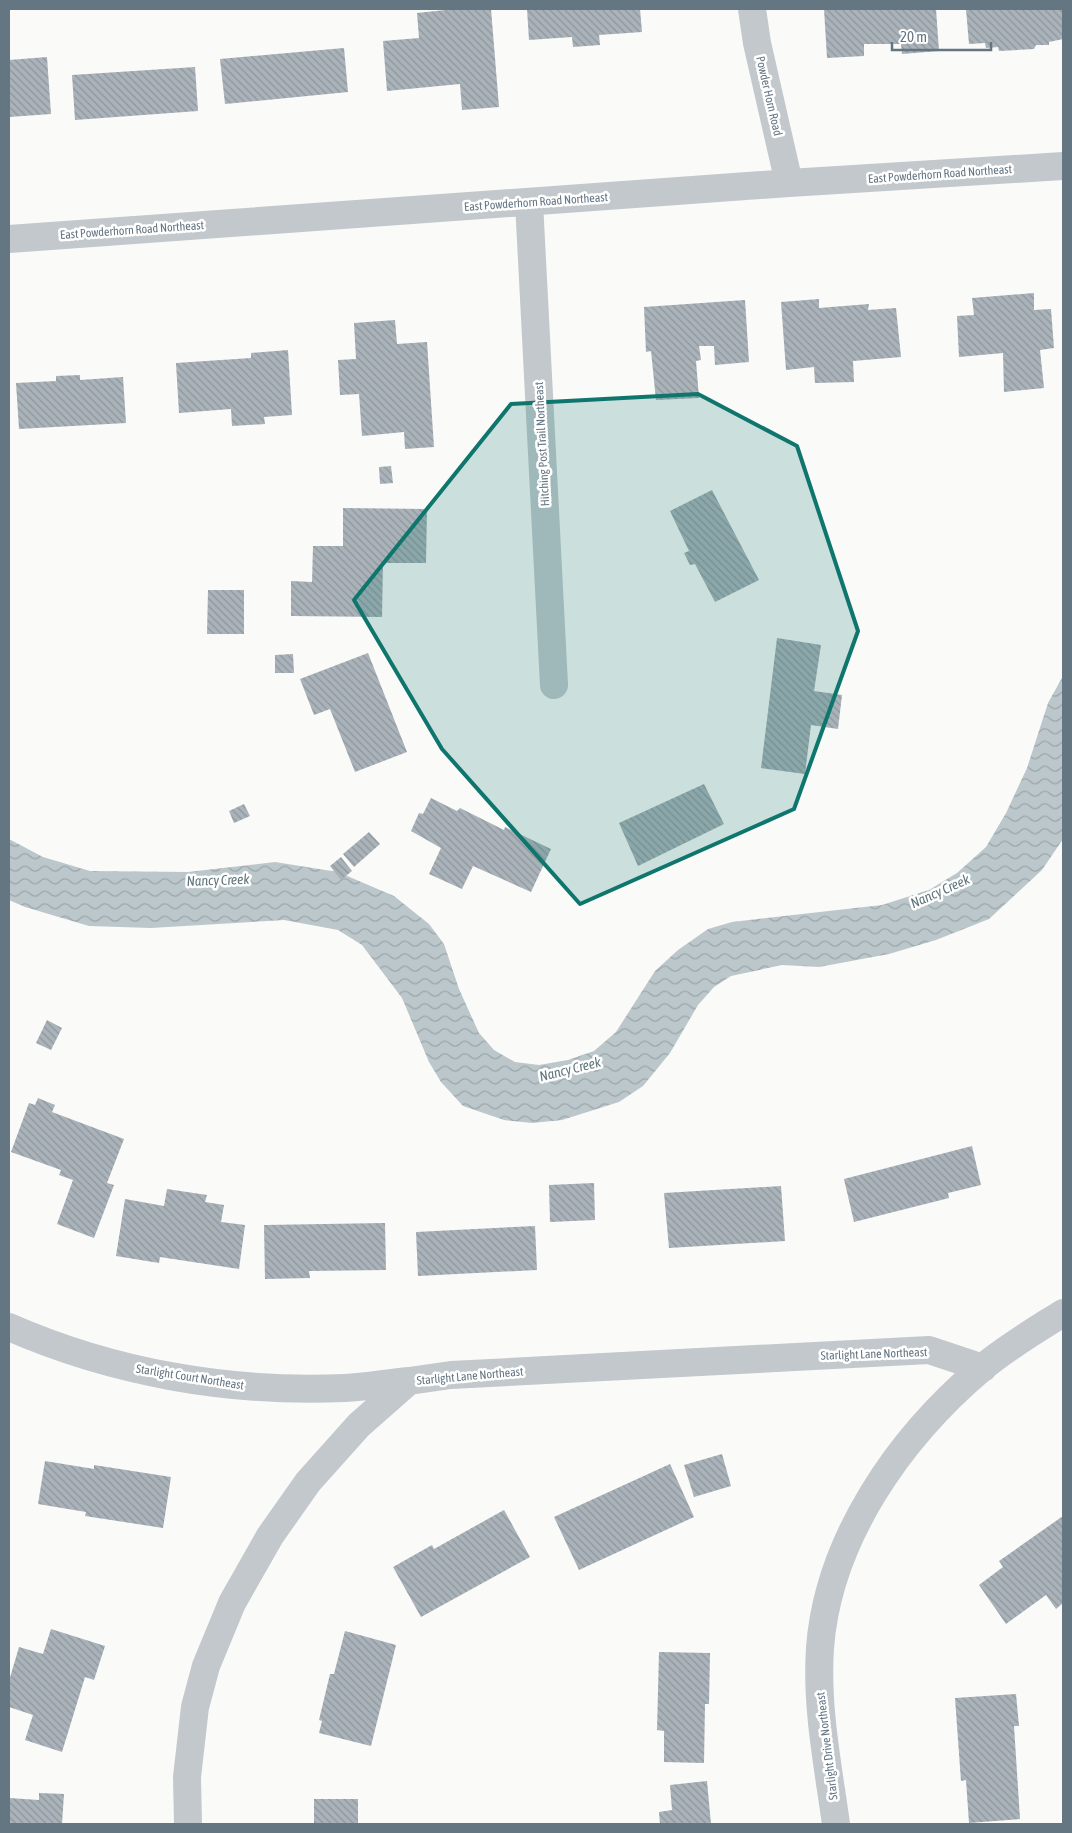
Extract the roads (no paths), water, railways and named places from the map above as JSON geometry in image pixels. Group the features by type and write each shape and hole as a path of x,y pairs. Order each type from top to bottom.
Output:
{"street":[{"name":"Powder Horn Road","path":"752,9 757,43 790,183"},
{"name":"East Powderhorn Road Northeast","path":"9,239 790,183 1063,166"},
{"name":"Hitching Post Trail Northeast","path":"529,202 554,685"},
{"name":"Starlight Drive Northeast","path":"836,1824 819,1701 820,1647 828,1595 845,1544 885,1474 930,1417 983,1368 1063,1313"},
{"name":"Starlight Court Northeast","path":"9,1327 95,1359 156,1374 219,1384 282,1388 345,1388 408,1381"},
{"name":"Starlight Lane Northeast","path":"188,1824 187,1778 195,1707 206,1666 232,1603 270,1536 308,1482 359,1425 408,1381 451,1375 928,1350 983,1368"}],"water":[{"name":"Nancy Creek","path":"1063,676 1063,839 1042,870 989,919 936,940 889,954 819,967 782,965 731,976 714,987 698,1005 670,1053 643,1086 619,1102 562,1120 532,1123 504,1120 463,1106 441,1082 429,1062 402,998 362,945 338,930 284,920 151,928 89,926 25,907 9,900 9,839 43,857 90,871 188,872 275,862 338,872 394,896 429,924 444,944 459,989 479,1033 494,1050 515,1062 539,1065 568,1060 594,1051 616,1032 655,971 678,950 708,929 732,922 882,905 929,890 957,873 986,847 1006,813 1027,768 1048,703"}]}
